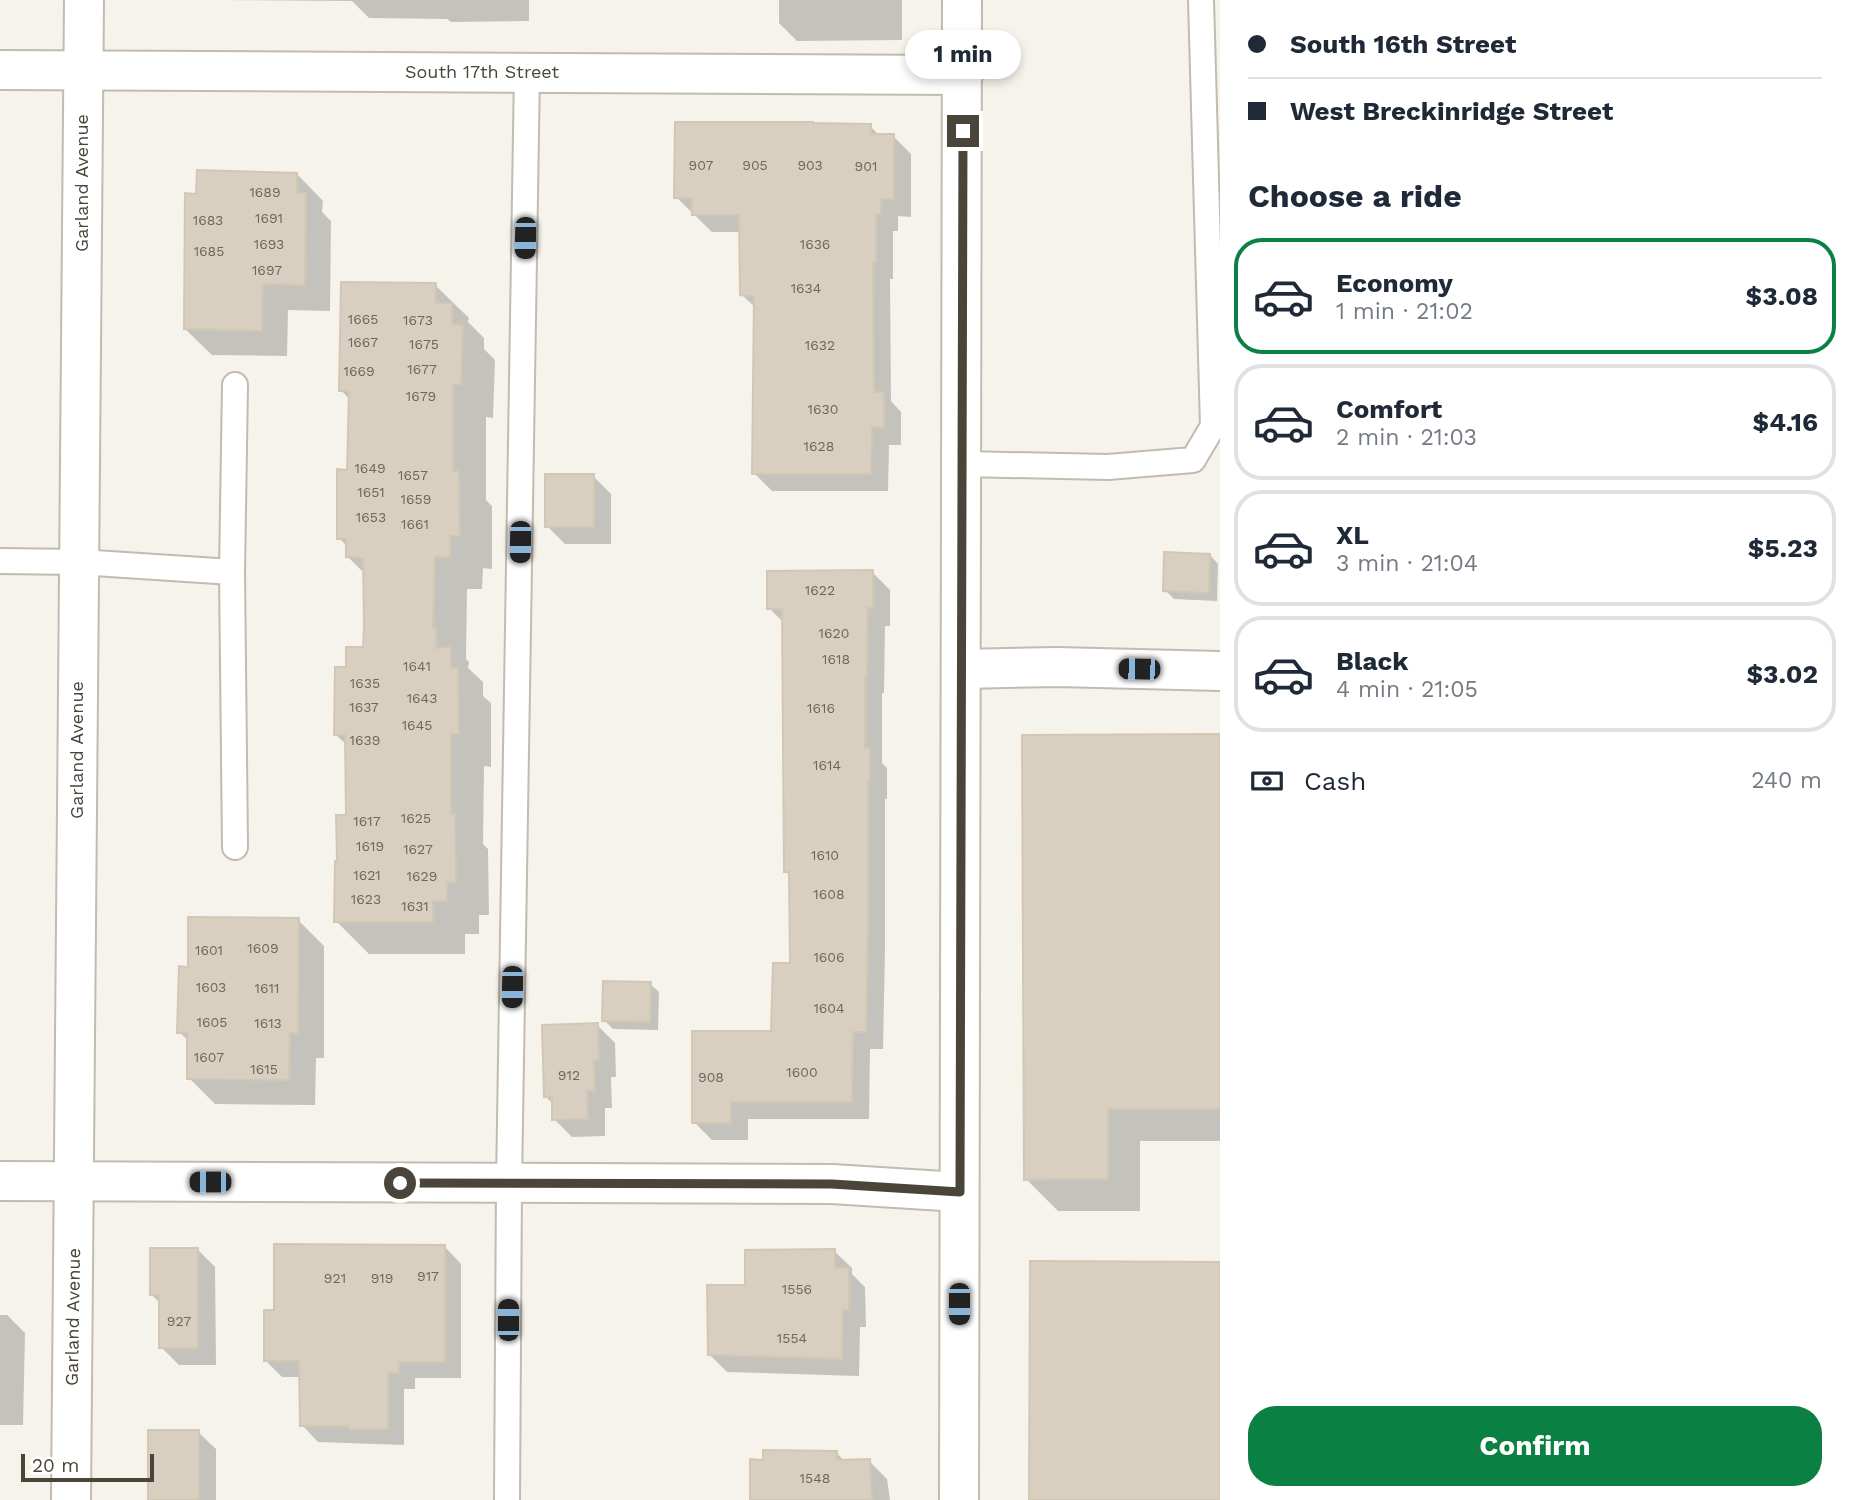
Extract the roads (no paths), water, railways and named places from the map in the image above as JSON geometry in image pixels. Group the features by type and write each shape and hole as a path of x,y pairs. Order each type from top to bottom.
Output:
{"street":[{"name":"Garland Avenue","path":"71,1500 84,0"},
{"path":"959,1500 962,0"},
{"name":"South 17th Street","path":"0,70 963,75"},
{"path":"962,669 1057,667 1220,671"},
{"path":"0,1181 832,1184 960,1192"}],"lane":[{"path":"962,464 1108,467 1193,460 1213,426 1201,0"},
{"path":"508,1500 509,1183 527,72"},
{"path":"235,385 232,572 235,847"},
{"path":"0,561 79,562 232,572"}]}
